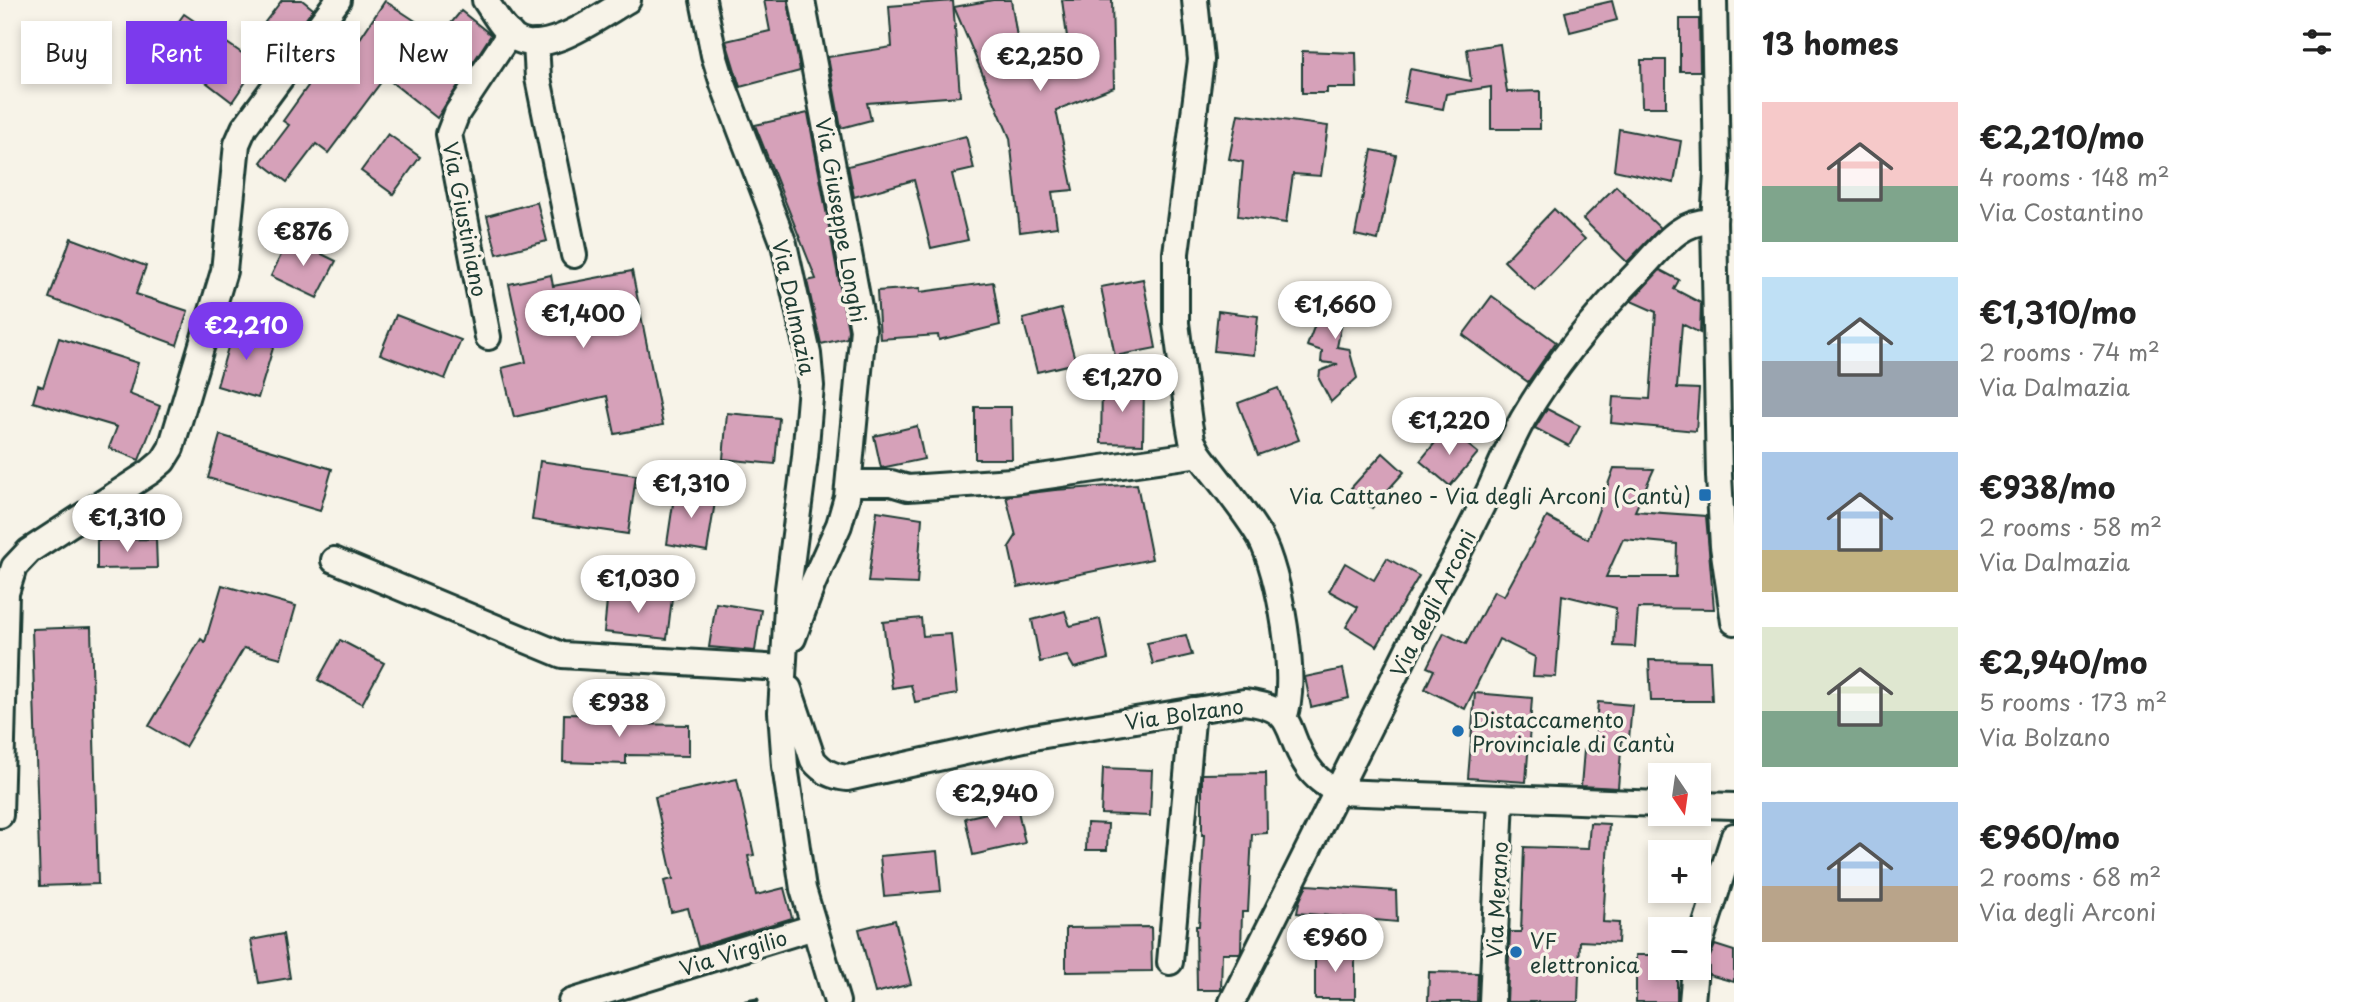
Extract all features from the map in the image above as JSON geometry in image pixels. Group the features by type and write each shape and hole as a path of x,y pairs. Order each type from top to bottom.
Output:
{"street":[{"path":"0,815 6,593 14,567 29,551 150,472 163,461 171,448 224,271 237,144 244,128 338,0"},
{"path":"485,0 510,33 518,40 530,44 565,36 628,0"},
{"name":"Via Dalmazia","path":"703,0 723,84 784,244 808,354 811,386 809,424 788,589 781,712 785,766 800,876 837,1002"},
{"name":"Via Giuseppe Longhi","path":"783,668 813,583 839,525 850,483 863,328 802,0"},
{"path":"1195,0 1200,60 1176,253 1176,309 1189,424 1192,440 1199,454 1261,538 1272,566 1290,661 1289,706 1284,717 1307,765 1315,776 1337,792 1648,804"},
{"path":"1714,0 1726,174 1714,222 1720,502 1723,546 1734,622"},
{"name":"Via Giustiniano","path":"488,337 449,134 457,113 510,33"},
{"path":"536,43 538,78 574,256"},
{"name":"Via degli Arconi","path":"1232,1002 1437,591 1471,530 1521,422 1545,384 1587,328 1680,229 1698,222 1714,222"},
{"path":"850,483 891,483 908,488 1012,481 1199,454"},
{"path":"334,560 562,655 783,668"},
{"name":"Via Bolzano","path":"783,668 813,760 825,773 847,778 1033,737 1244,702 1268,707 1284,717"},
{"path":"1170,962 1192,710"},
{"name":"Via Merano","path":"1492,1002 1501,798"},
{"path":"1712,805 1734,806"},
{"path":"1708,917 1734,835"},
{"name":"Via Virgilio","path":"571,1002 814,927"},
{"path":"1692,1002 1694,980"}],"building":[{"path":"282,0 302,0 313,9 304,21 266,21"},
{"path":"764,0 788,0 800,71 740,87 726,41 770,31"},
{"path":"993,0 1011,0 1022,68 1070,59 1062,0 1112,0 1114,87 1056,110 1073,190 1052,192 1057,227 1020,232 1010,138 954,7"},
{"path":"385,1 416,21 374,21 374,84 380,84 328,153 316,144 287,182 261,162 289,125 283,121 309,84 360,84 360,38"},
{"path":"953,1 960,96 867,103 871,120 841,128 828,57 892,47 889,6"},
{"path":"1612,1 1617,20 1570,32 1565,12"},
{"path":"461,11 491,35 472,64 472,21 453,21"},
{"path":"184,14 194,21 179,21"},
{"path":"1680,19 1699,19 1700,71 1680,71"},
{"path":"227,43 241,53 241,84 244,84 232,102 208,84 227,84"},
{"path":"1500,44 1507,92 1540,91 1540,129 1491,129 1491,87 1446,94 1443,109 1404,102 1410,69 1471,81 1467,49"},
{"path":"1302,51 1356,53 1357,88 1327,88 1327,93 1302,93"},
{"path":"1641,60 1666,60 1666,107 1642,107"},
{"path":"394,84 459,84 437,118"},
{"path":"808,113 848,330 847,338 821,344 807,281 816,279 755,125"},
{"path":"1238,114 1328,126 1321,176 1293,174 1286,223 1238,216 1243,162 1229,159"},
{"path":"1619,129 1681,141 1674,183 1614,170"},
{"path":"388,134 420,157 393,194 361,171"},
{"path":"966,136 974,169 952,174 968,240 931,248 914,180 854,197 848,166"},
{"path":"1372,150 1396,155 1378,240 1355,235"},
{"path":"1616,186 1660,228 1627,262 1583,219"},
{"path":"537,202 547,241 497,254 487,216"},
{"path":"1554,209 1585,239 1535,291 1504,261"},
{"path":"71,238 146,266 136,294 188,311 177,345 49,298"},
{"path":"289,238 336,261 317,298 271,276"},
{"path":"1660,270 1679,280 1674,289 1701,303 1700,333 1682,324 1677,388 1699,389 1696,431 1611,423 1613,397 1650,399 1656,312 1631,301"},
{"path":"632,271 663,425 615,434 607,396 514,417 502,368 526,362 509,284 551,275 553,286"},
{"path":"1143,279 1156,348 1115,356 1101,287"},
{"path":"993,282 1000,325 939,340 938,335 880,339 877,291 920,288 920,292"},
{"path":"1329,287 1365,297 1342,322 1337,347 1349,349 1357,378 1331,402 1319,379 1320,371 1338,364 1321,362 1322,351 1307,346"},
{"path":"1492,296 1556,342 1528,382 1463,335"},
{"path":"1061,309 1076,363 1037,372 1023,319"},
{"path":"1218,311 1258,316 1254,355 1214,351"},
{"path":"396,315 461,340 445,379 380,354"},
{"path":"234,326 276,338 258,398 217,386"},
{"path":"59,338 138,363 129,394 160,406 139,460 109,448 117,427 33,402 38,385 43,387"},
{"path":"1102,385 1144,386 1143,444 1101,443"},
{"path":"1278,388 1299,440 1258,455 1238,403"},
{"path":"975,407 1011,407 1012,459 975,459"},
{"path":"1547,409 1580,426 1569,446 1535,428"},
{"path":"727,413 779,418 775,464 723,459"},
{"path":"917,426 924,459 881,468 874,436"},
{"path":"1447,428 1478,453 1450,486 1420,461"},
{"path":"220,435 332,469 320,511 208,478"},
{"path":"1383,453 1404,472 1372,508 1351,488"},
{"path":"540,461 636,475 628,534 532,520"},
{"path":"1614,468 1654,469 1635,511 1706,516 1714,609 1638,608 1635,647 1614,646 1616,608 1562,595 1556,677 1533,676 1535,657 1499,639 1465,709 1425,689 1434,670 1427,667 1444,633 1466,644 1494,591 1504,596 1547,517 1588,539","holes":["1623,539 1677,544 1676,577 1606,577"]},
{"path":"1137,484 1152,559 1018,587 1009,547 1016,536 1006,496"},
{"path":"675,490 716,496 707,551 667,544"},
{"path":"877,511 922,518 917,584 868,582"},
{"path":"156,539 157,568 97,569 97,540"},
{"path":"1387,558 1419,576 1377,646 1346,627 1358,607 1329,591 1345,563 1374,580"},
{"path":"222,585 296,606 281,658 244,648 185,747 149,726 201,639 205,642"},
{"path":"608,591 672,598 667,639 604,632"},
{"path":"716,603 761,610 755,651 709,647"},
{"path":"1065,611 1070,626 1100,619 1108,659 1074,668 1067,656 1040,662 1032,620"},
{"path":"921,618 923,636 951,634 957,694 915,702 911,685 892,688 883,622"},
{"path":"91,627 98,884 40,886 32,629"},
{"path":"1186,635 1192,655 1153,664 1147,643"},
{"path":"340,640 384,663 362,704 318,680"},
{"path":"1649,660 1710,661 1712,701 1651,701"},
{"path":"1343,669 1349,698 1311,707 1305,677"},
{"path":"1475,693 1532,698 1526,782 1468,778"},
{"path":"1598,702 1632,705 1629,739 1622,739 1618,788 1581,786 1584,750 1594,751"},
{"path":"564,714 627,715 627,724 689,725 689,756 626,755 626,764 563,762"},
{"path":"1103,768 1152,770 1150,816 1101,814"},
{"path":"1266,773 1267,833 1252,834 1248,912 1242,912 1241,950 1240,953 1222,953 1221,990 1197,990 1196,926 1199,926 1204,835 1202,774"},
{"path":"737,779 754,855 748,856 756,895 784,888 792,918 698,947 688,908 671,912 664,881 673,879 655,797"},
{"path":"1017,806 1025,843 973,855 965,818"},
{"path":"1087,823 1108,824 1107,850 1086,850"},
{"path":"1590,823 1609,824 1603,922 1619,923 1618,943 1580,941 1578,1002 1507,1002 1510,932 1521,932 1524,847 1588,849"},
{"path":"937,851 941,891 884,896 880,856"},
{"path":"1307,885 1396,891 1397,922 1297,913"},
{"path":"895,920 911,984 875,993 859,929"},
{"path":"1151,927 1152,971 1066,972 1066,928"},
{"path":"283,934 290,978 259,983 251,940"},
{"path":"1715,945 1734,951 1734,982 1711,976 1711,954"},
{"path":"1315,949 1355,949 1355,999 1315,999"},
{"path":"1636,955 1648,955 1648,980 1677,980 1677,1002 1636,1002"},
{"path":"1429,972 1478,973 1477,1002 1428,1002"}],"railway":[{"path":"746,1002 757,1000"}],"place":[{"name":"Via Cattaneo - Via degli Arconi (Cantù)","path":"1705,495"},
{"name":"Distaccamento Provinciale di Cantù","path":"1458,731"},
{"name":"VF elettronica","path":"1516,952"}]}
